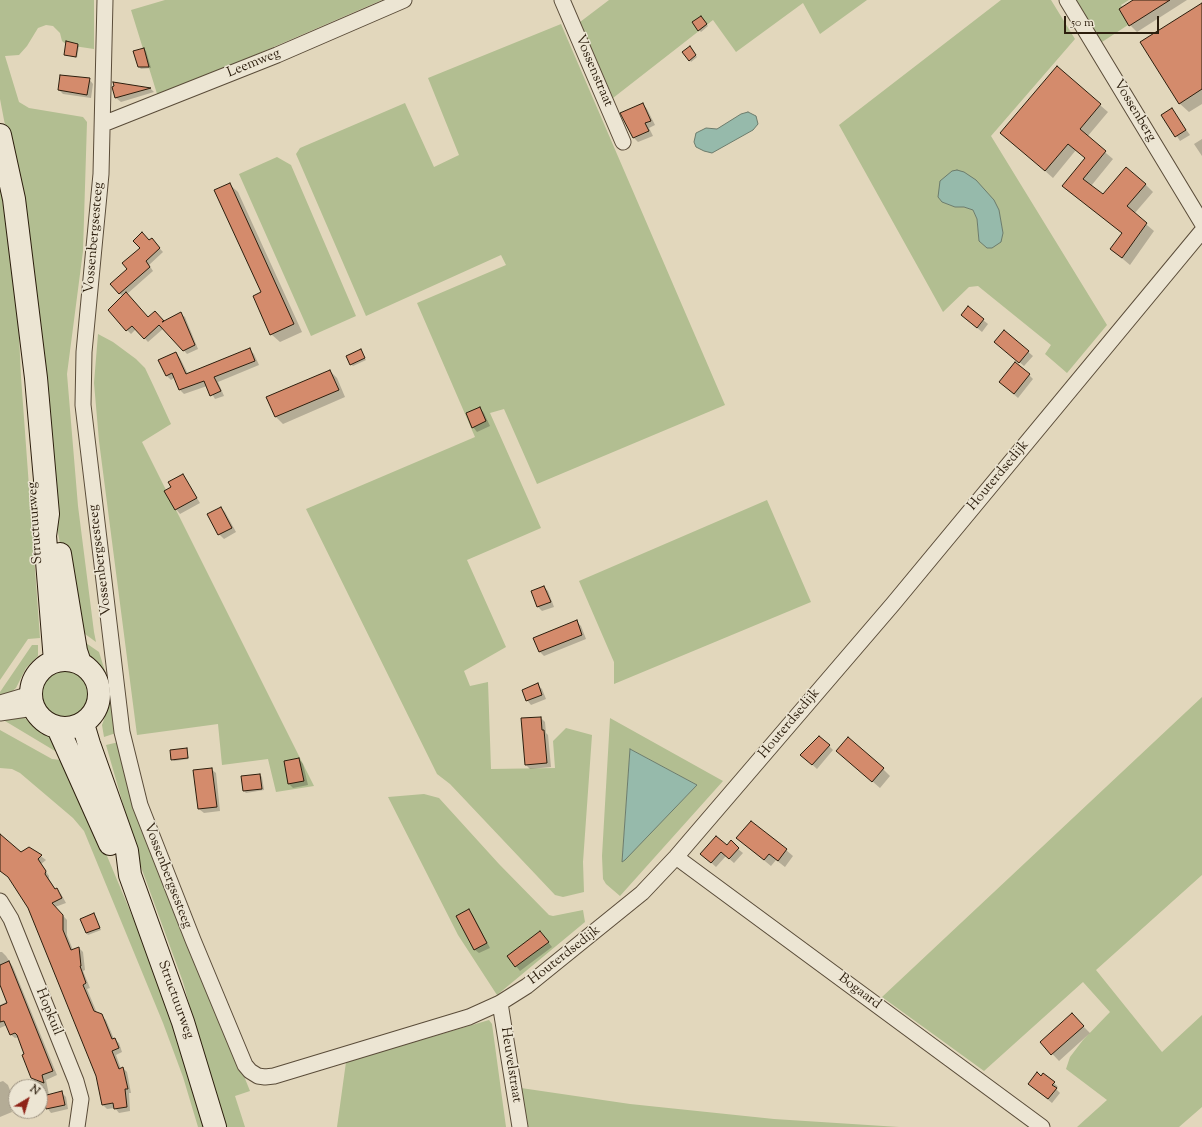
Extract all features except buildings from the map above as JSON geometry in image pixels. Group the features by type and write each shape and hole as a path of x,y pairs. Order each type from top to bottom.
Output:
{"main road":[{"name":"Structuurweg","path":"0,135 14,200 36,378 48,514 45,536 48,665"},
{"name":"Structuurweg","path":"36,378 27,409 42,611 43,657 48,665"},
{"name":"Structuurweg","path":"48,514 56,534 76,652 80,663"},
{"path":"70,660 80,663 90,670 99,686 100,698 88,719 76,727 58,728 44,721 32,701 34,680 48,665 70,660"},
{"name":"Structuurweg","path":"88,719 134,849 130,875"},
{"name":"Structuurweg","path":"58,728 114,853 130,875 183,1022 216,1127"}],"street":[{"name":"Vossenbergsesteeg","path":"105,0 101,174 84,352 83,405 122,732 145,820 245,1065 250,1071 258,1076 274,1076"},
{"name":"Leemweg","path":"103,124 277,55 404,0"},
{"name":"Vossenstraat","path":"562,0 623,142"},
{"name":"Vossenberg","path":"1067,0 1202,222"},
{"name":"Houterdsedijk","path":"274,1076 469,1017 500,1003 527,986 642,893 676,857 893,604 1202,231"},
{"path":"0,703 32,701"},
{"path":"0,713 32,701"},
{"name":"Bogaard","path":"676,857 1042,1127"},
{"name":"Hopkuil","path":"0,900 11,919 78,1086 81,1099 77,1127"},
{"name":"Heuvelstraat","path":"500,1003 520,1127"}],"shaded area":[{"path":"0,0 94,0 94,49 67,45 62,41 60,33 53,26 46,25 38,28 27,46 19,55 5,56 19,102 29,108 83,117 87,122 83,251 67,374 78,506 96,642 85,634 77,634 55,517 13,167 0,99"},
{"path":"165,0 382,0 158,97 131,10"},
{"path":"609,0 867,0 820,34 803,3 736,52 713,20 613,98 580,22"},
{"path":"1001,0 1051,0 1075,39 991,136 1107,325 1067,373 1045,354 1051,345 978,286 969,287 943,312 839,125","holes":["942,202 999,210 1003,233 1000,242 979,241 977,219 973,210 964,207 955,207"]},
{"path":"1072,0 1129,0 1121,5 1131,23 1099,44"},
{"path":"561,24 725,405 537,484 504,409 490,413 541,528 467,560 506,647 464,671 470,686 488,682 491,769 555,768 553,741 566,728 592,735 583,862 584,892 563,897 555,895 450,784 437,774 306,509 475,437 417,303 506,265 501,255 366,316 296,154 300,148 405,103 434,167 459,155 428,78"},
{"path":"748,112 756,116 758,124 753,130 712,153 696,147 694,142 696,133 706,128 717,129 741,114"},
{"path":"277,157 291,165 356,316 311,336 239,174"},
{"path":"957,170 964,172 976,180 994,200 999,210 1003,233 1001,242 992,248 987,248 979,241 977,219 973,210 964,207 955,207 942,202 938,197 940,181 952,171"},
{"path":"0,186 17,294 21,377 40,638 28,639 0,680"},
{"path":"98,334 113,342 136,359 145,368 171,424 142,442 314,786 276,792 268,759 222,765 218,724 137,735 99,441 94,383"},
{"path":"767,500 811,602 614,684 614,662 579,581"},
{"path":"83,641 99,652 108,682 100,668 82,652"},
{"path":"32,645 38,645 38,656 26,668 16,688 10,693 0,696 0,692"},
{"path":"65,669 75,671 83,676 88,684 90,694 88,704 83,712 75,717 65,719 55,717 47,712 42,704 40,694 42,684 47,676 55,671"},
{"path":"109,684 116,733 104,737 102,725 108,708"},
{"path":"1202,697 1202,875 1096,970 1162,1052 1202,1015 1202,1107 1179,1127 1077,1127 1107,1100 1066,1069 1070,1057 1083,1040 1110,1012 1083,982 984,1071 882,997"},
{"path":"20,714 38,729 50,735 61,751 55,751 0,718"},
{"path":"610,718 723,781 620,896 606,884 603,879 602,856","holes":["630,749 697,785 622,862"]},
{"path":"0,730 52,759 61,760 102,844 159,980 209,1127 198,1127 183,1077 163,1023 84,831 73,818 20,773 12,769 0,768"},
{"path":"119,742 149,841 250,1091 235,1096 245,1127 225,1127 204,1059 183,982 141,867 106,745"},
{"path":"630,749 697,785 622,862"},
{"path":"424,794 439,798 499,864 549,915 553,916 583,910 585,922 497,995 458,935 388,797"},
{"path":"489,1020 492,1024 506,1127 337,1127 346,1062"},
{"path":"521,1088 630,1104 774,1119 899,1127 526,1127"}]}
